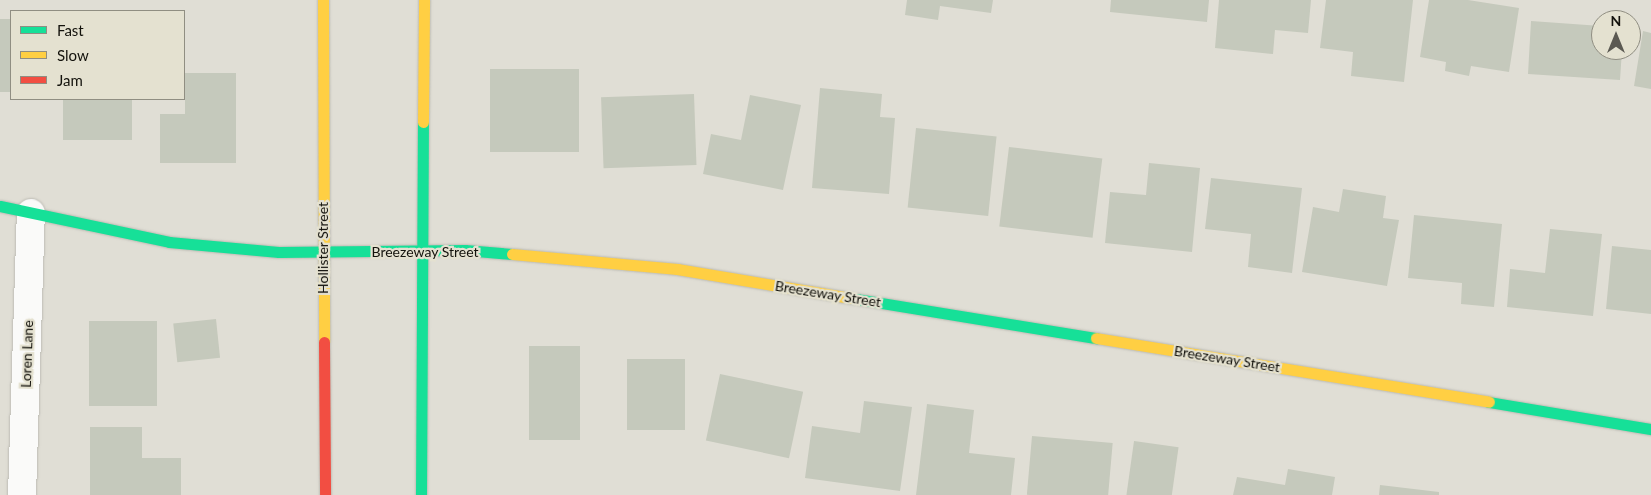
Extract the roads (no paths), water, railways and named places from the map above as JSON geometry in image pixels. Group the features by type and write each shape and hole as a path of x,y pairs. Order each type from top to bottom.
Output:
{"street":[{"name":"Hollister Street","path":"323,0 322,252 325,495"},
{"path":"422,495 424,0"},
{"name":"Breezeway Street","path":"0,206 169,242 279,252 465,250 677,269 1651,429"},
{"name":"Loren Lane","path":"22,495 32,213"}]}
